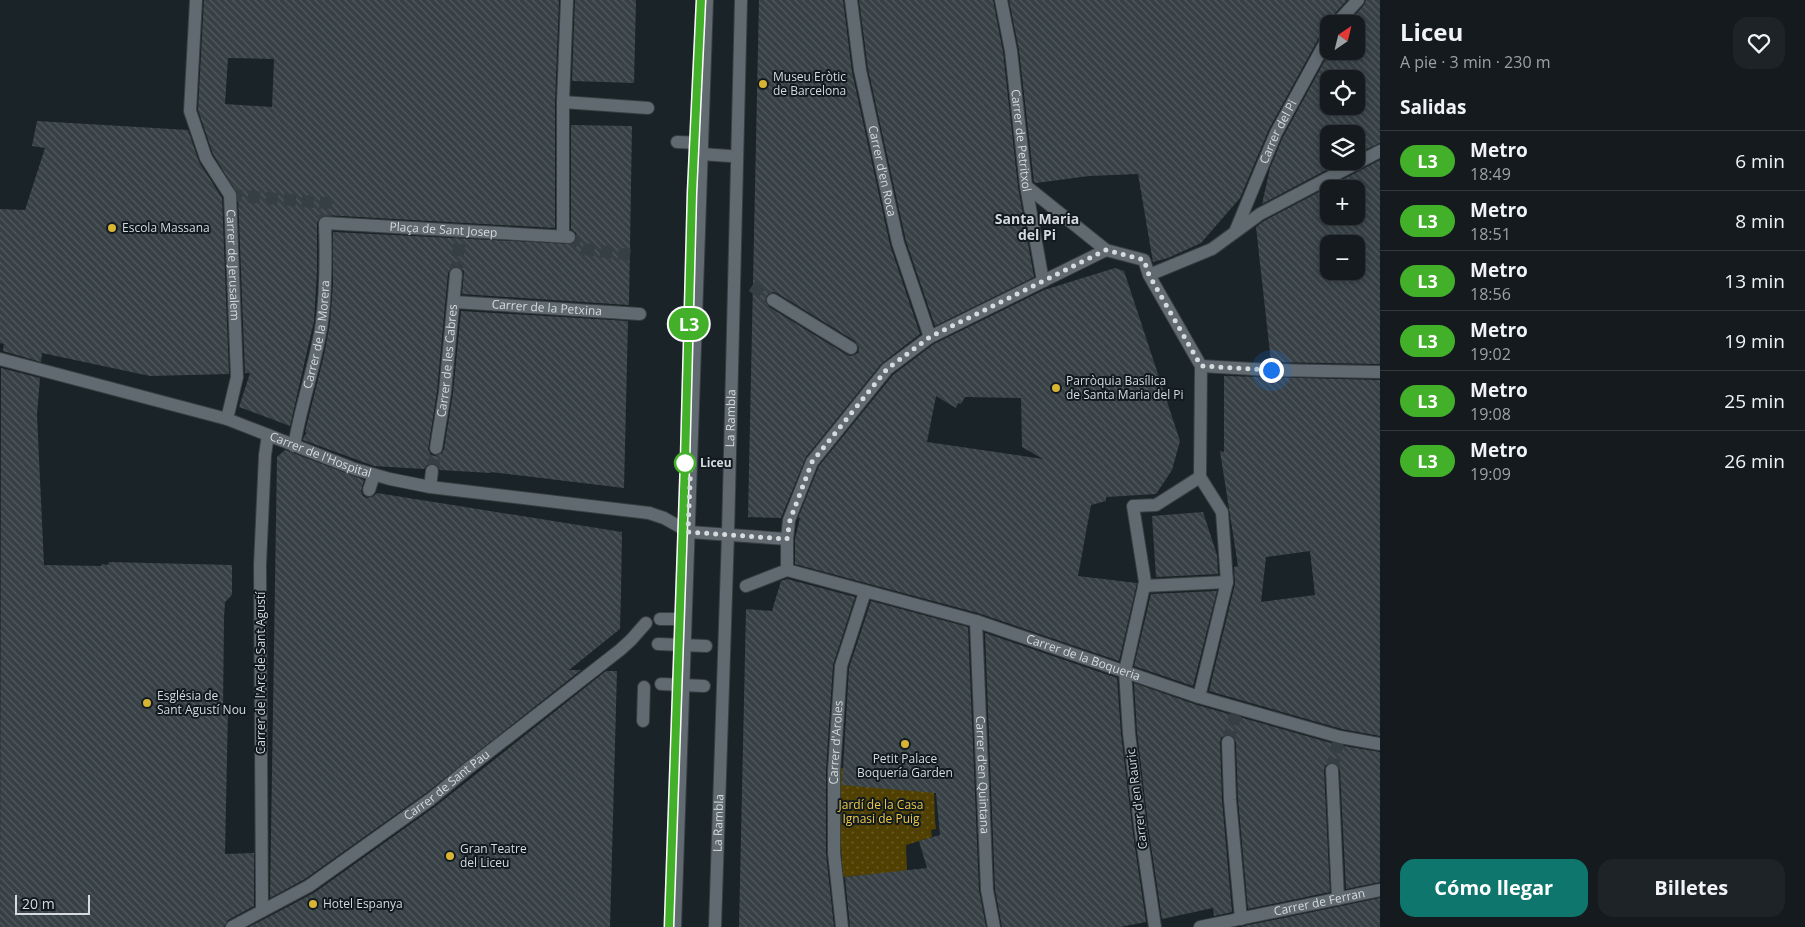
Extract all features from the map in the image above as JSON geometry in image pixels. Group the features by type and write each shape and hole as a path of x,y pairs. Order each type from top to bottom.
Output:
{"street":[{"name":"Carrer de Jerusalem","path":"196,0 190,111 206,158 230,195 237,377 227,419"},
{"name":"Plaça de Sant Josep","path":"325,223 460,232 566,236 563,102 567,0"},
{"path":"675,927 707,0"},
{"name":"La Rambla","path":"715,927 723,534 741,0"},
{"name":"Carrer d'en Roca","path":"851,0 860,70 898,242 930,337"},
{"name":"Carrer de Petritxol","path":"1002,0 1011,51 1026,186 1043,281"},
{"path":"1344,15 1358,0"},
{"name":"Carrer del Pi","path":"1235,233 1276,132 1320,52"},
{"path":"563,102 648,108"},
{"path":"676,142 730,156"},
{"path":"1149,275 1212,250 1260,214 1380,151"},
{"path":"1026,186 1106,250 1144,260 1149,275 1201,366 1200,477 1222,512 1227,582 1199,697"},
{"name":"Carrer de la Morera","path":"294,446 322,323 325,223"},
{"path":"746,586 787,570 787,539 790,520 812,462 887,369 930,337 1106,250"},
{"name":"Carrer de les Cabres","path":"436,448 445,392 455,302 456,274"},
{"path":"773,300 851,348"},
{"name":"Carrer de la Petxina","path":"455,302 640,314"},
{"name":"Carrer de l'Hospital","path":"0,359 227,419 374,475 430,487 649,512 664,518 688,532"},
{"path":"1201,366 1271,370 1380,372"},
{"name":"Carrer de l'Arc de Sant Agustí","path":"262,912 260,565 265,455 268,435"},
{"path":"430,487 432,471"},
{"path":"369,490 374,475"},
{"path":"1200,477 1156,505 1133,506 1144,584 1227,582"},
{"path":"688,532 787,539"},
{"name":"Carrer de la Boqueria","path":"787,570 976,621 1237,710 1339,740 1380,744"},
{"name":"Carrer d'en Rauric","path":"1144,584 1125,671 1129,733 1155,927"},
{"name":"Carrer d'Aroles","path":"842,927 834,853 834,771 841,666 865,592"},
{"path":"660,619 685,619"},
{"name":"Carrer d'en Quintana","path":"976,621 987,890 994,927"},
{"name":"Carrer de Sant Pau","path":"232,927 309,886 431,799 631,640 646,623"},
{"path":"658,644 706,646"},
{"path":"660,684 704,686"},
{"path":"642,721 644,687"},
{"path":"1228,742 1230,800 1241,919"},
{"path":"1332,770 1338,899"},
{"name":"Carrer de Ferran","path":"1200,927 1380,890"}],"green space":[{"name":"Jardí de la Casa Ignasi de Puig","path":"933,762 936,829 931,830 932,837 906,845 907,871 843,877 838,799 839,768 888,770"}],"building":[{"path":"204,0 559,0 555,102 555,228 321,216 317,223 314,321 290,426 239,407 250,373 245,373 238,195 213,154 198,110","holes":["228,58 274,59 272,107 225,104"]},
{"path":"575,0 636,0 634,83 572,81"},
{"path":"759,0 843,0 852,72 890,245 920,334 881,364 806,457 781,518 748,517","holes":["769,293 777,293 855,341 859,348 858,353 851,356 847,355 769,307 765,299"]},
{"path":"859,0 993,0 1003,52 1018,187 1034,277 935,326 906,241 868,69"},
{"path":"1009,0 1347,0 1334,15 1320,15 1320,36 1269,129 1240,198 1201,243 1168,258 1153,262 1138,174 1089,176 1034,182 1019,50"},
{"path":"1366,0 1380,0 1380,143 1365,150 1365,125 1320,125 1320,170 1326,170 1262,204 1270,168 1283,137 1325,60 1365,60 1365,15 1355,15"},
{"path":"37,121 188,130 199,162 222,198 229,374 150,376 42,353 41,362 3,351 4,344 0,343 0,209 25,210 45,148 32,146"},
{"path":"571,125 632,126 629,305 462,294 464,271 457,266 452,267 448,273 437,391 428,450 431,455 435,456 442,453 444,449 453,393 461,311 628,321 624,488 491,472 440,470 433,463 428,464 424,469 374,466 303,440 307,433 305,432 330,323 333,285 333,232 572,244 577,237 576,233 571,229"},
{"path":"1380,160 1380,364 1271,362 1256,227 1320,192 1320,225 1365,225 1365,180 1342,180 1361,170 1365,170 1365,168"},
{"path":"1115,268 1124,271 1180,441 1172,470 1156,494 1106,497 1106,501 1091,505 1078,576 1137,583 1119,661 978,613 795,564 795,539 800,518 798,518 819,466 893,375 934,344 1044,290","holes":["936,396 956,408 958,403 961,404 965,397 1021,398 1022,447 1043,459 927,442"]},
{"path":"1,368 40,378 37,415 44,565 101,566 102,564 108,565 109,562 232,565 232,595 225,602 224,618 223,710 228,709 225,854 254,853 254,906 228,920 224,927 0,927"},
{"path":"1224,376 1380,380 1380,736 1342,729 1209,691 1235,584 1234,567 1238,566 1220,451 1224,452","holes":["1310,551 1315,595 1261,602 1266,557"]},
{"path":"285,450 364,480 361,491 363,496 367,498 377,493 622,532 620,629 569,670 581,670 426,793 305,879 270,898 277,457"},
{"path":"1203,512 1217,555 1218,574 1156,577 1152,516"},
{"path":"787,579 855,597 833,665 826,770 826,853 834,927 739,927 746,609 772,611 781,581"},
{"path":"1217,591 1193,686 1134,666 1151,594"},
{"path":"871,601 968,627 979,890 986,927 850,927 845,877 927,868 919,841 940,835 936,793 842,785 849,668"},
{"path":"985,633 1117,678 1121,734 1146,922 1120,927 1002,927 995,889"},
{"path":"606,671 617,671 610,927 249,927 314,893 436,806"},
{"path":"1134,683 1197,705 1338,745 1380,752 1380,882 1346,889 1340,770 1336,763 1331,762 1325,766 1324,770 1330,892 1248,909 1238,799 1236,742 1232,735 1227,734 1221,738 1220,742 1222,801 1232,912 1214,916 1213,908 1162,919 1137,732"},
{"path":"1380,898 1380,927 1242,927 1244,926"}],"tunnel":[{"path":"230,195 326,203 325,223"},
{"path":"456,274 460,234"},
{"path":"569,237 583,249 631,255"},
{"path":"752,286 773,300"},
{"path":"432,471 436,448"},
{"path":"1228,742 1236,713"},
{"path":"1332,770 1338,742"}],"metro line":[{"name":"L3","path":"669,927 692,193 701,0"}],"place":[{"name":"Museu Eròtic de Barcelona","path":"763,84"},
{"name":"Escola Massana","path":"112,228"},
{"name":"Parròquia Basílica de Santa Maria del Pi","path":"1056,388"},
{"name":"Liceu","path":"685,463"},
{"name":"Església de Sant Agustí Nou","path":"147,703"},
{"name":"Petit Palace Boquería Garden","path":"905,744"},
{"name":"Gran Teatre del Liceu","path":"450,856"},
{"name":"Hotel Espanya","path":"313,904"}],"district":[{"name":"Santa Maria del Pi","path":"1037,227"}],"route":[{"path":"685,463 691,459 688,532 787,539 790,520 812,462 887,369 930,337 1106,250 1144,260 1149,275 1201,366 1271,370"}]}
